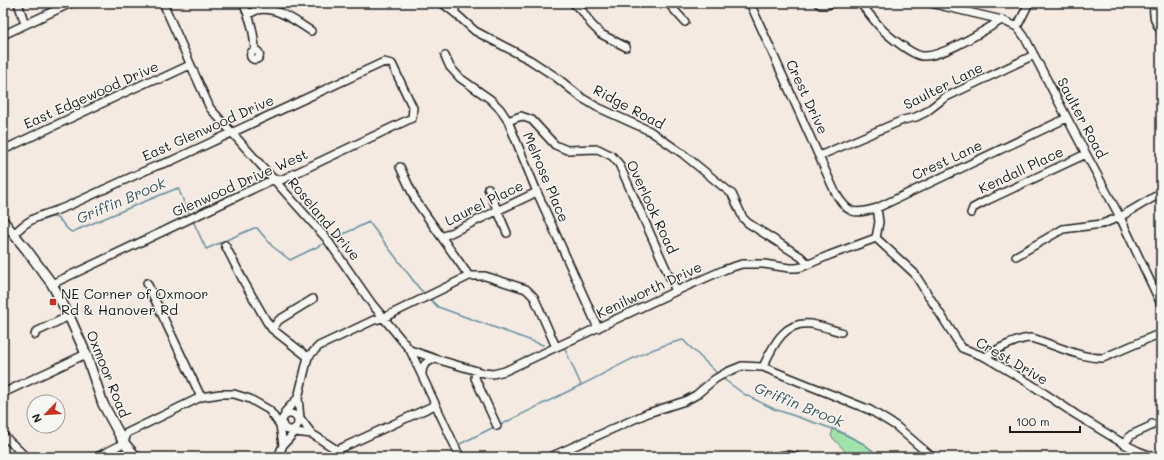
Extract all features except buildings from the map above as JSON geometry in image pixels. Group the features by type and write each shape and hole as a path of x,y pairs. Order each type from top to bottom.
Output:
{"main road":[{"name":"Oxmoor Road","path":"3,221 52,284 69,316 86,354 103,404 124,443 136,457"}],"street":[{"path":"18,3 25,24"},
{"path":"3,35 71,3"},
{"name":"Roseland Drive","path":"163,3 210,108 326,238 383,318 410,350 460,457"},
{"path":"243,3 253,31 256,51"},
{"name":"Ridge Road","path":"442,3 475,31 530,60 556,77 582,98 597,107 650,131 683,154 732,194 743,218 748,223 801,257 808,264"},
{"path":"455,3 455,13"},
{"path":"573,3 583,12 591,24 601,34 626,47"},
{"path":"668,3 685,22"},
{"name":"Crest Drive","path":"750,3 840,201"},
{"path":"818,3 820,5 827,5 832,3"},
{"path":"860,3 880,27 910,52 922,56 938,54 1002,20"},
{"name":"Saulter Road","path":"930,3 1002,20 1017,28 1024,36 1120,217 1161,304"},
{"path":"1017,28 1029,3"},
{"path":"1154,3 1153,14 1156,24 1161,31"},
{"path":"248,14 257,10 267,9 284,14 310,31"},
{"name":"Saulter Lane","path":"819,156 903,120 916,117 926,112 944,98 1034,55"},
{"name":"Melrose Place","path":"445,56 450,67 460,78 490,99 500,109 508,121 537,192 598,328"},
{"name":"East Glenwood Drive","path":"14,234 27,222 36,217 66,207 156,166 171,161 384,62 392,64 403,87"},
{"name":"East Edgewood Drive","path":"3,150 128,90 152,80 160,79 190,65"},
{"name":"Glenwood Drive West","path":"52,284 274,179 281,180 412,118 413,108 403,87"},
{"name":"Overlook Road","path":"508,121 521,116 532,120 555,145 567,150 598,149 612,156 619,164 676,291"},
{"name":"Crest Lane","path":"840,201 849,210 856,212 863,212 877,208 1067,118"},
{"name":"Kendall Place","path":"971,213 973,208 988,200 1086,154"},
{"path":"400,167 416,201 469,276"},
{"path":"488,188 507,234"},
{"name":"Laurel Place","path":"442,237 537,192"},
{"path":"1016,256 1063,229 1102,224 1120,217 1161,193"},
{"path":"876,238 879,222 877,208"},
{"name":"Crest Drive","path":"876,238 914,272 962,348 985,357 1029,383 1075,414 1124,444 1154,457"},
{"name":"Kenilworth Drive","path":"410,350 476,371 493,374 505,371 726,269 742,264 764,264 796,268 876,238"},
{"path":"225,245 244,282 272,329 308,357"},
{"path":"278,457 283,445 298,424 298,398 308,357 319,346 374,320 383,318 469,276 485,276 526,289 534,297 556,347"},
{"path":"148,283 201,397"},
{"path":"272,329 279,320 313,299"},
{"path":"36,335 36,332 69,316"},
{"path":"763,367 776,343 784,332 790,327 804,324 815,325 840,332"},
{"path":"985,357 996,350 1030,338 1082,355 1094,358 1103,358 1161,333"},
{"path":"3,393 86,354"},
{"path":"422,376 424,364 428,361 436,359"},
{"path":"550,457 648,413 696,395 715,379 742,366 763,367 870,410 896,426 932,457"},
{"path":"476,371 475,378 497,426"},
{"path":"97,457 124,443 127,433 201,397 220,394 234,394 250,399 269,410 294,415 299,418 312,434 339,454 435,405"},
{"path":"283,445 281,425 286,414 298,398"},
{"path":"269,410 285,429 312,434"},
{"path":"1124,444 1131,435 1152,424"},
{"path":"3,435 26,457"},
{"path":"776,457 793,455 797,457"}],"green space":[{"path":"833,429 864,444 879,457 840,457 846,452 831,436"}],"waterway":[{"name":"Griffin Brook","path":"39,221 55,217 72,232 178,188 190,216"},
{"name":"Griffin Brook","path":"193,221 206,249 254,228 257,228 272,246 290,260 323,244"},
{"name":"Griffin Brook","path":"333,239 369,222 419,288 426,295"},
{"name":"Griffin Brook","path":"428,297 438,307 543,345"},
{"name":"Griffin Brook","path":"565,349 581,385 657,348 683,340 718,374"},
{"name":"Griffin Brook","path":"722,378 744,394 774,409 839,431 864,444 881,457"},
{"path":"500,425 581,385"},
{"path":"460,444 494,427"}],"place":[{"name":"NE Corner of Oxmoor Rd & Hanover Rd","path":"53,302"}]}
